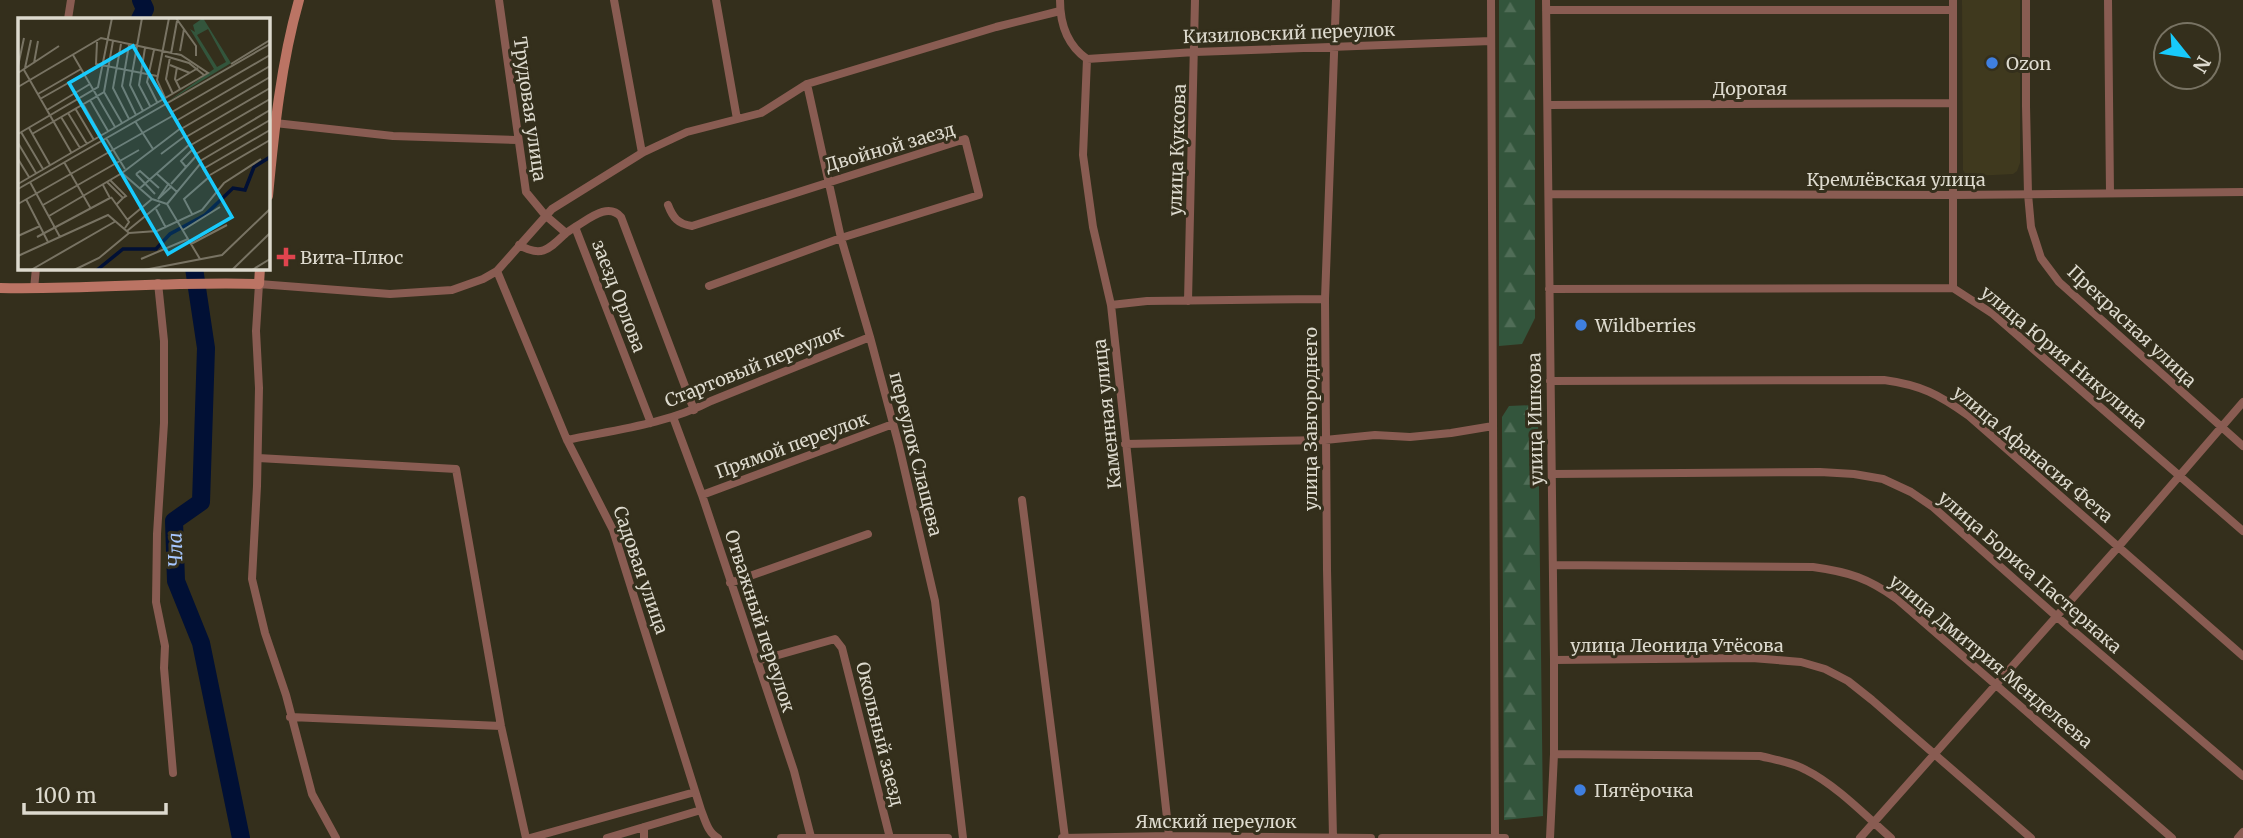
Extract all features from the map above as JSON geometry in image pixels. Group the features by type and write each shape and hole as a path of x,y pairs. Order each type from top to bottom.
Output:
{"street":[{"path":"68,18 71,0"},
{"path":"270,175 275,123 293,19 299,0"},
{"name":"Трудовая улица","path":"499,0 526,192 545,215 566,233"},
{"path":"614,0 642,153"},
{"path":"716,0 737,119"},
{"path":"1060,0 1067,40 1075,51 1087,59"},
{"name":"улица Куксова","path":"1188,301 1195,0"},
{"name":"улица Завгороднего","path":"1332,837 1325,299 1336,0"},
{"path":"1491,0 1495,837"},
{"name":"улица Ишкова","path":"1546,0 1554,660 1554,754 1550,838"},
{"name":"Прекрасная улица","path":"2026,0 2028,194 2031,227 2041,258 2059,282 2243,446"},
{"path":"2108,0 2110,193"},
{"path":"1546,10 1953,5"},
{"name":"улица Юрия Никулина","path":"1953,5 1953,288 1993,314 2243,531"},
{"path":"0,288 211,282 390,294 452,290 484,279 496,271 545,215 642,153 687,132 761,113 807,84 996,27 1060,11"},
{"name":"Кизиловский переулок","path":"1087,59 1195,52 1491,41"},
{"name":"Каменная улица","path":"1087,59 1083,155 1093,227 1111,305 1169,836"},
{"name":"переулок Слащева","path":"807,84 841,238 893,424 935,601 963,838"},
{"name":"Дорогая","path":"1548,105 1953,103"},
{"path":"275,123 393,136 517,140"},
{"name":"Двойной заезд","path":"668,205 676,220 682,225 692,226 965,139 979,195 841,238 709,286"},
{"name":"Кремлёвская улица","path":"1549,194 1952,195 2243,192"},
{"name":"заезд Орлова","path":"651,423 575,227 598,213 617,211 621,217 694,410"},
{"path":"519,245 529,251 542,252 575,227"},
{"path":"34,289 37,270"},
{"path":"261,270 256,331 259,388 258,458 252,579 312,794 336,838"},
{"name":"Садовая улица","path":"496,271 567,440 613,530 701,810 708,828 718,838"},
{"path":"158,284 164,341 164,409 156,602 165,646 164,668 173,773"},
{"path":"1549,289 1953,288"},
{"path":"1111,305 1147,301 1325,299"},
{"name":"Стартовый переулок","path":"567,440 651,423 694,410 870,337"},
{"name":"улица Афанасия Фета","path":"1550,381 1884,380 1912,384 1943,397 1969,416 2243,656"},
{"path":"1860,838 2243,402"},
{"name":"Отважный переулок","path":"673,417 702,495 794,771 811,837"},
{"name":"Прямой переулок","path":"702,495 893,424"},
{"path":"1125,444 1325,440 1376,435 1410,437 1493,426"},
{"path":"258,458 456,469 501,726 528,838 695,792"},
{"name":"улица Бориса Пастернака","path":"1552,474 1820,472 1883,479 1911,492 1933,508 2243,776"},
{"path":"1021,500 1063,838"},
{"path":"730,583 869,534"},
{"name":"улица Дмитрия Менделеева","path":"1553,565 1814,567 1843,571 1874,583 2172,838"},
{"name":"Окольный заезд","path":"757,661 835,639 842,648 890,838"},
{"name":"улица Леонида Утёсова","path":"1554,660 1752,658 1801,662 1825,669 1848,681 1934,752 2031,838"},
{"path":"290,717 501,726"},
{"path":"1554,754 1759,757 1786,762 1823,781 1891,838"},
{"path":"607,838 701,810"},
{"path":"644,827 644,838"},
{"path":"2238,838 2243,832"},
{"path":"781,838 948,838"},
{"name":"Ямский переулок","path":"1063,838 1371,838"},
{"path":"1382,838 1505,838"}],"shaded area":[{"path":"1962,0 2020,0 2020,163 2013,174 1975,176 1966,175 1963,170"}],"green space":[{"path":"1499,0 1535,0 1535,318 1522,344 1499,346"},
{"path":"1534,405 1538,409 1543,816 1504,820 1502,417 1509,406"}],"waterway":[{"name":"Чла","path":"140,18 145,9 141,0"},
{"name":"Чла","path":"194,270 206,348 201,502 174,521 176,581 201,643 241,838"}],"place":[{"name":"Ozon","path":"1992,63"},
{"name":"Вита-Плюс","path":"286,257"},
{"name":"Wildberries","path":"1581,325"},
{"name":"Пятёрочка","path":"1580,790"}]}
